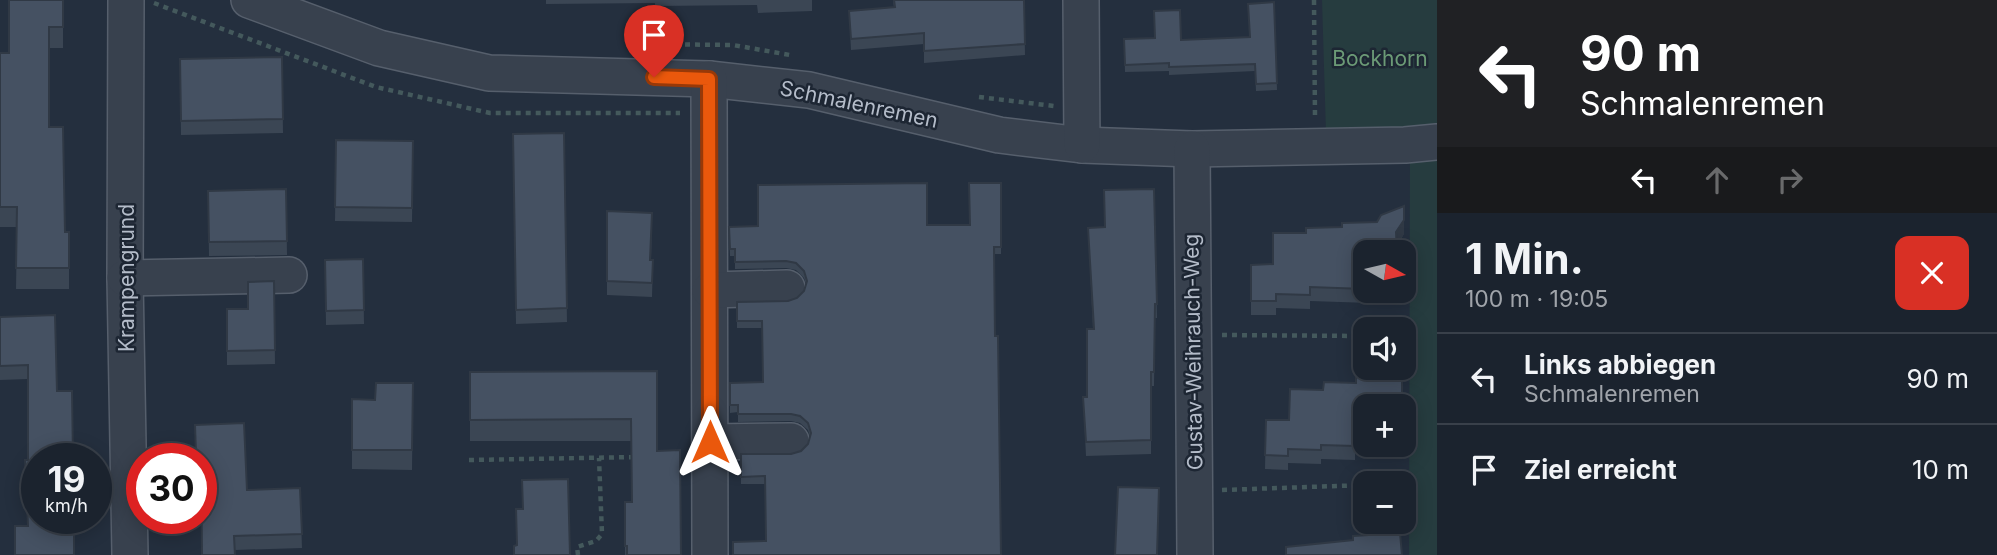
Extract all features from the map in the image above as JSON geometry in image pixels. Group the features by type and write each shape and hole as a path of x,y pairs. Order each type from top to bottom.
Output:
{"street":[{"name":"Krampengrund","path":"126,0 125,278 130,555"},
{"name":"Schmalenremen","path":"249,0 379,48 489,73 709,79 809,90 999,135 1082,145 1192,149 1437,142"},
{"path":"1081,0 1082,145"},
{"path":"709,79 710,555"},
{"name":"Gustav-Weihrauch-Weg","path":"1192,149 1195,555"},
{"path":"125,278 289,275"},
{"path":"710,290 787,288"},
{"path":"710,442 791,441"}],"path":[{"path":"1314,0 1316,147"},
{"path":"1192,334 1353,336"},
{"path":"469,460 640,457"},
{"path":"578,555 578,547 596,541 602,534 599,458"},
{"path":"1195,491 1353,485"}],"green space":[{"name":"Bockhorn","path":"1322,0 1437,0 1437,555 1409,555 1409,534 1416,534 1416,471 1409,471 1409,457 1416,457 1416,394 1409,394 1409,380 1416,380 1416,317 1410,317 1410,303 1416,303 1416,240 1410,240 1410,132 1326,134"}],"building":[{"path":"9,0 63,0 63,27 49,27 49,127 63,127 65,232 69,232 69,268 16,268 17,207 0,207 0,53 9,53"},
{"path":"894,0 1024,0 1025,44 924,51 924,33 851,39 849,11 895,7"},
{"path":"1274,2 1277,83 1256,84 1255,64 1169,67 1169,63 1125,65 1124,39 1155,38 1154,11 1180,10 1181,40 1250,37 1248,4"},
{"path":"282,57 283,119 181,121 180,59"},
{"path":"564,133 567,308 516,310 513,134"},
{"path":"336,140 413,141 412,208 335,207"},
{"path":"927,183 927,225 970,225 969,183 1001,183 1001,247 994,247 1001,555 733,555 733,542 766,541 765,476 741,477 741,454 791,454 801,451 808,444 811,433 808,423 800,416 738,414 738,405 730,405 730,383 763,382 762,321 737,321 737,302 788,301 797,298 804,291 807,281 804,271 796,263 735,262 735,249 730,249 729,227 758,226 758,185"},
{"path":"286,189 287,241 209,242 208,191"},
{"path":"1154,189 1157,304 1154,372 1151,372 1151,440 1086,442 1083,397 1087,397 1087,329 1094,329 1088,228 1105,227 1104,190"},
{"path":"1404,206 1404,220 1396,232 1396,240 1353,240 1353,289 1310,287 1310,295 1276,294 1276,301 1251,301 1251,265 1273,264 1273,233 1306,233 1306,228 1377,222 1381,215"},
{"path":"607,211 652,213 652,283 607,281"},
{"path":"363,259 364,310 326,311 325,260"},
{"path":"274,281 275,350 227,351 227,309 248,309 248,282"},
{"path":"55,315 57,391 72,391 73,443 28,443 28,365 0,366 0,317"},
{"path":"657,371 657,451 680,450 681,555 627,555 625,502 632,502 631,419 470,420 470,372"},
{"path":"1356,380 1402,380 1402,394 1353,394 1353,446 1321,445 1321,450 1288,449 1288,456 1265,455 1266,420 1289,420 1290,389 1323,390 1324,382 1356,383"},
{"path":"376,383 413,383 412,450 352,450 352,399 375,400"},
{"path":"244,423 247,490 300,488 302,534 234,536 235,555 202,555 202,534 217,534 217,443 196,443 195,425"},
{"path":"568,479 570,555 514,555 514,546 517,545 516,509 523,509 522,480"},
{"path":"1118,487 1159,488 1157,555 1115,555"},
{"path":"15,526 21,526 21,534 74,534 74,555 15,555"},
{"path":"1400,534 1402,555 1286,555 1286,547 1353,540 1353,536"}],"route":[{"path":"654,77 709,79 710,442"}]}
